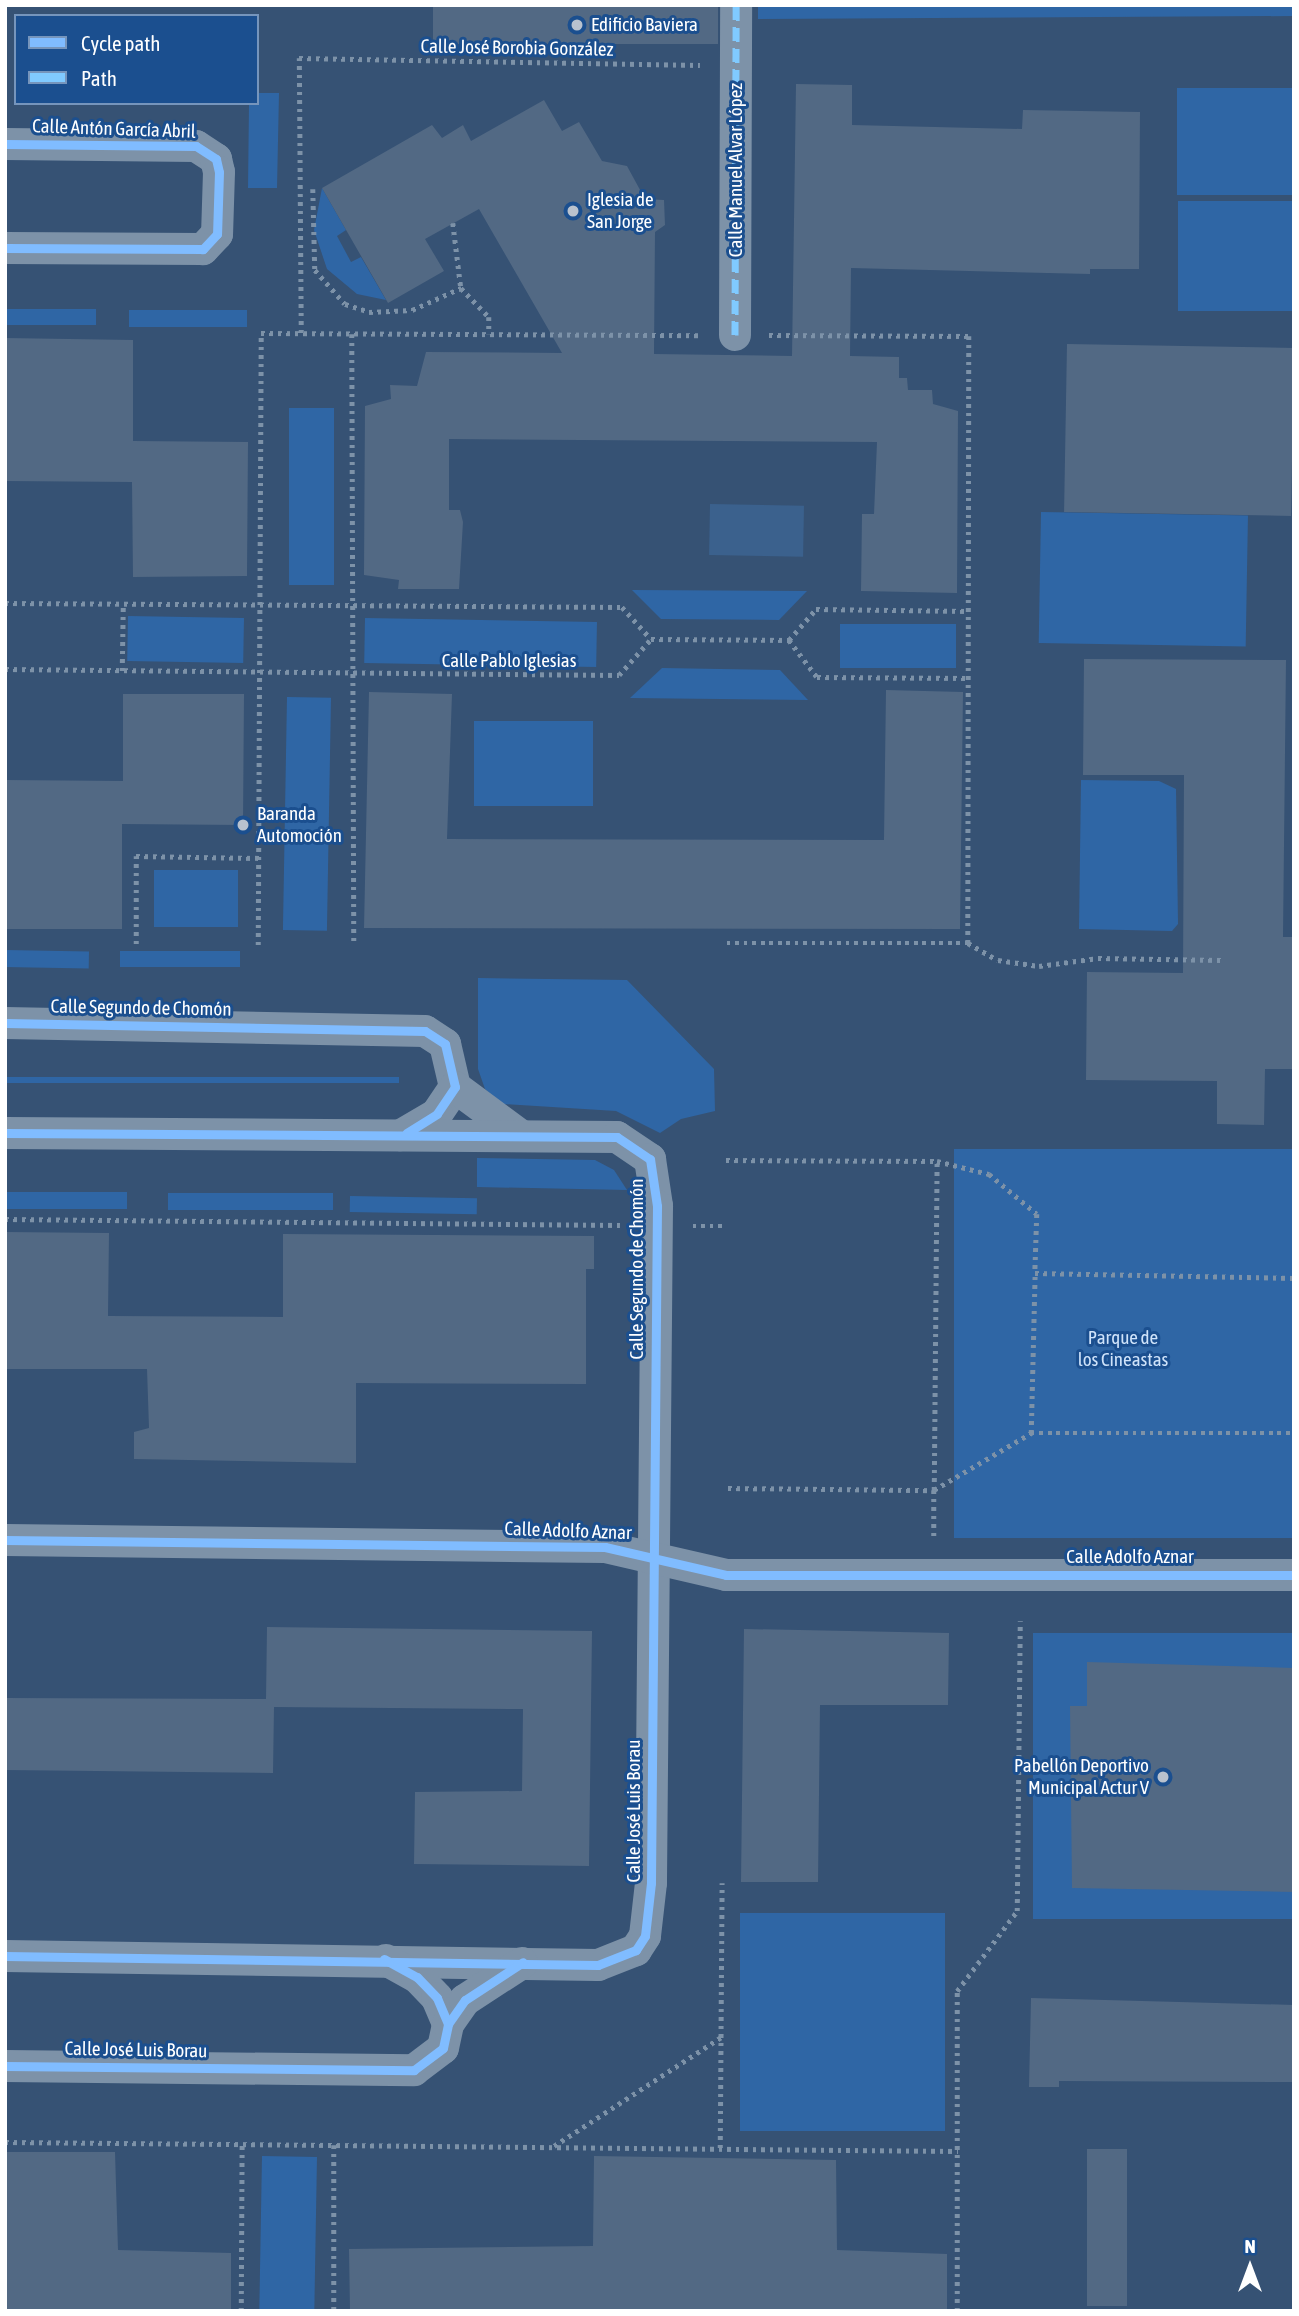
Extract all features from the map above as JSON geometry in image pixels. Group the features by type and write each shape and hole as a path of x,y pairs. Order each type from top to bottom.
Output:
{"street":[{"name":"Calle Manuel Alvar López","path":"735,335 736,5"},
{"name":"Calle Antón García Abril","path":"5,144 196,146 216,159 219,172 218,234 203,249 5,248"},
{"name":"Calle Segundo de Chomón","path":"5,1023 425,1031 445,1044 455,1087"},
{"path":"400,1136 437,1114 455,1087 520,1135"},
{"name":"Calle Segundo de Chomón","path":"5,1133 520,1135 630,1140 654,1169 653,1554"},
{"name":"Calle Adolfo Aznar","path":"5,1540 605,1547 653,1554 726,1575 1294,1575"},
{"name":"Calle José Luis Borau","path":"5,1956 382,1958 523,1962 621,1960 645,1937 653,1554"},
{"name":"Calle José Luis Borau","path":"382,1958 417,1977 437,1998 448,2024"},
{"name":"Calle José Luis Borau","path":"5,2066 414,2070 443,2048 448,2024 487,1981 523,1962"}],"path":[{"path":"313,189 315,271 345,304 369,312 412,310 461,288"},
{"path":"453,223 461,288 489,317 489,334"},
{"path":"258,945 261,333 969,336 968,943"},
{"path":"352,334 350,674 354,945"},
{"path":"5,603 622,607 651,639 789,639 816,609 968,611"},
{"path":"122,670 123,604"},
{"path":"789,639 817,677 968,678"},
{"path":"136,944 136,856 259,858"},
{"path":"727,943 968,943 998,960 1039,966 1098,958 1221,960"},
{"path":"726,1160 937,1161 989,1174 1037,1214 1031,1433"},
{"path":"934,1544 937,1161"},
{"path":"678,1225 726,1226"},
{"path":"1035,1273 1294,1278"},
{"path":"728,1488 934,1490 1031,1433 1294,1433"},
{"path":"957,2311 957,1990 1017,1911 1020,1622"},
{"path":"720,2148 722,1883"},
{"path":"554,2147 721,2037"},
{"path":"5,2142 958,2151"},
{"path":"241,2311 242,2144"},
{"path":"334,2145 334,2311"}],"green space":[{"path":"758,5 1294,5 1294,16 758,19"},
{"path":"1177,88 1294,88 1294,195 1177,195"},
{"path":"259,93 279,93 277,188 248,188 249,105 259,105"},
{"path":"322,188 346,230 337,236 351,262 361,257 386,300 357,294 327,269 314,230"},
{"path":"1178,201 1294,201 1294,311 1178,311"},
{"path":"5,309 96,309 96,325 5,325"},
{"path":"129,310 247,310 247,327 129,327"},
{"path":"289,408 334,408 334,585 289,585"},
{"path":"1041,512 1248,516 1246,647 1039,643"},
{"path":"632,590 807,591 779,620 661,619"},
{"path":"128,616 244,618 243,663 127,661"},
{"path":"365,618 597,622 596,667 364,663"},
{"path":"840,624 956,624 956,668 840,668"},
{"path":"662,668 780,670 808,700 630,698"},
{"path":"287,697 331,698 327,931 283,930"},
{"path":"474,721 593,721 593,806 474,806"},
{"path":"1081,780 1159,781 1176,789 1178,924 1172,931 1079,929"},
{"path":"154,870 238,870 238,927 154,927"},
{"path":"5,950 89,951 89,968 5,967"},
{"path":"120,951 240,951 240,967 120,967"},
{"path":"478,978 627,980 714,1069 715,1111 681,1119 660,1133 616,1111 502,1104 485,1089 478,1069"},
{"path":"5,1077 399,1077 399,1083 5,1083"},
{"name":"Parque de los Cineastas","path":"954,1149 1294,1149 1294,1538 954,1538"},
{"path":"477,1158 595,1160 614,1170 627,1190 477,1187"},
{"path":"5,1192 127,1192 127,1209 5,1209"},
{"path":"168,1193 333,1193 333,1210 168,1210"},
{"path":"350,1196 477,1198 477,1214 350,1212"},
{"name":"Pabellón Deportivo Municipal Actur V","path":"1033,1633 1294,1633 1294,1919 1033,1919"},
{"path":"740,1913 945,1913 945,2131 740,2131"},
{"path":"262,2156 317,2157 314,2311 259,2311"}],"shaded area":[{"path":"710,504 804,506 803,557 709,555"}],"building":[{"name":"Edificio Baviera","path":"433,5 718,5 718,44 433,44"},
{"path":"796,84 852,85 852,125 1022,129 1023,110 1140,112 1139,269 1090,269 1090,274 851,268 850,356 899,357 899,378 907,378 908,390 932,390 933,404 958,411 957,593 861,591 862,514 874,514 877,442 449,439 449,510 460,510 463,522 459,589 398,589 399,580 364,575 365,406 391,399 390,385 417,386 426,352 562,353 479,209 425,239 444,271 388,303 322,188 432,125 442,138 463,125 471,141 544,100 562,131 579,122 602,161 627,166 645,199 664,200 665,225 655,232 654,354 792,356"},
{"path":"5,338 133,340 133,441 248,442 247,576 133,577 132,482 5,481"},
{"path":"1067,344 1294,348 1291,516 1064,512"},
{"path":"1084,659 1286,660 1283,937 1294,937 1294,1069 1265,1069 1264,1125 1217,1124 1217,1081 1086,1080 1087,972 1183,973 1184,775 1083,775"},
{"path":"886,690 963,692 960,929 364,928 369,692 452,694 447,839 884,840"},
{"path":"123,694 244,694 243,825 122,824 122,929 5,929 5,780 123,781"},
{"path":"5,1232 109,1233 108,1316 283,1317 283,1234 594,1236 594,1269 586,1269 586,1384 356,1383 356,1463 134,1459 134,1432 149,1428 147,1369 5,1369"},
{"path":"267,1627 592,1631 589,1866 414,1864 415,1792 522,1791 523,1709 274,1707 273,1773 5,1770 5,1698 266,1699"},
{"path":"744,1629 949,1633 948,1705 820,1705 818,1882 741,1882"},
{"name":"Pabellón Deportivo Municipal Actur V","path":"1087,1662 1294,1668 1294,1892 1072,1888 1070,1706 1087,1706"},
{"path":"1031,1998 1294,2005 1294,2082 1059,2081 1059,2087 1029,2087"},
{"path":"1087,2149 1127,2149 1127,2306 1087,2306"},
{"path":"5,2152 115,2152 118,2250 231,2253 231,2311 5,2311"},
{"path":"594,2156 836,2160 837,2250 947,2254 947,2311 350,2311 349,2249 593,2246"}],"marked path":[{"path":"735,335 736,5"}],"cycle path":[{"path":"5,144 196,146 216,159 219,172 217,234 203,249 5,248"},
{"path":"5,1023 425,1031 445,1044 455,1087 437,1114 406,1133"},
{"path":"5,1133 617,1137 650,1159 657,1206 651,1883 645,1936 636,1950 598,1965 5,1956"},
{"path":"5,1540 605,1547 726,1575 1294,1575"},
{"path":"384,1959 417,1977 437,1998 448,2024"},
{"path":"5,2066 414,2070 443,2048 448,2024 465,2000 523,1962"}],"place":[{"name":"Edificio Baviera","path":"577,25"},
{"name":"Iglesia de San Jorge","path":"573,211"},
{"name":"Baranda Automoción","path":"243,825"},
{"name":"Pabellón Deportivo Municipal Actur V","path":"1163,1777"}]}
